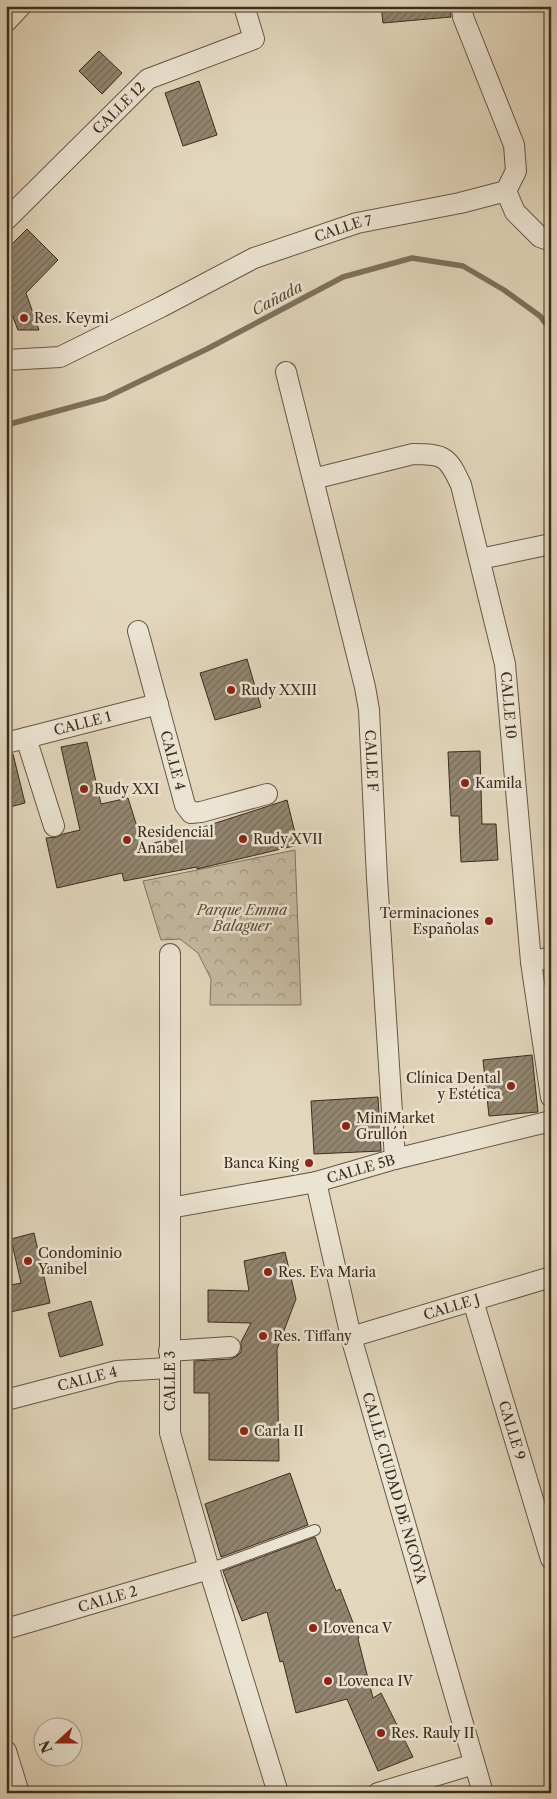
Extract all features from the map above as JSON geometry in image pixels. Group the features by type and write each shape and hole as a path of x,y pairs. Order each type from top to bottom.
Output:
{"street":[{"path":"6,22 21,6"},
{"name":"CALLE 12","path":"6,220 148,79 254,39 244,6"},
{"path":"462,6 463,17 514,145 516,171 506,192 515,212 540,237 551,241"},
{"name":"CALLE 7","path":"6,360 60,357 162,307 254,258 357,223 506,192"},
{"name":"CALLE F","path":"286,372 365,687 369,710 376,878 395,1159"},
{"name":"CALLE 10","path":"313,479 414,454 430,454 443,457 454,470 461,485 504,664 531,962 551,1097"},
{"path":"480,559 551,544"},
{"name":"CALLE 4","path":"138,631 185,805 191,813 267,794"},
{"name":"CALLE 1","path":"6,743 158,704"},
{"path":"26,738 54,826"},
{"name":"CALLE 3","path":"170,954 169,1360 171,1439 278,1793"},
{"path":"531,962 551,958"},
{"name":"CALLE 5B","path":"170,1208 316,1182 395,1159 551,1121"},
{"name":"CALLE CIUDAD DE NICOYA","path":"316,1182 351,1337 483,1793"},
{"name":"CALLE J","path":"351,1337 551,1277"},
{"name":"CALLE 9","path":"472,1301 551,1559"},
{"name":"CALLE 4","path":"6,1400 117,1371 230,1347"},
{"name":"CALLE 2","path":"6,1628 209,1569"},
{"path":"6,1751 19,1793"},
{"path":"378,1793 474,1764"}],"lane":[{"path":"209,1569 315,1530"}],"green space":[{"name":"Parque Emma Balaguer","path":"295,850 301,1005 210,1005 211,979 198,953 180,939 161,940 143,881"}],"building":[{"path":"381,6 450,6 451,17 383,23"},
{"path":"99,51 122,73 102,94 79,71"},
{"path":"199,81 217,135 183,146 165,93"},
{"path":"27,229 58,260 26,293 39,330 18,330 9,307 6,307 6,250"},
{"name":"Rudy XXIII","path":"247,659 261,707 215,720 200,673"},
{"path":"87,742 101,804 128,798 143,846 188,834 188,832 287,800 298,845 197,869 197,867 124,881 122,873 57,888 46,838 57,837 80,830 61,747"},
{"path":"480,751 482,824 496,824 498,860 461,862 459,816 451,816 448,752"},
{"path":"13,754 25,803 6,808 6,755"},
{"name":"Clínica Dental y Estética","path":"532,1055 538,1112 489,1116 483,1060"},
{"name":"MiniMarket Grullón","path":"378,1097 381,1151 314,1154 311,1101"},
{"name":"Condominio Yanibel","path":"34,1233 50,1303 6,1313 6,1286 21,1283 11,1239"},
{"path":"285,1252 296,1299 277,1349 279,1461 209,1460 209,1393 194,1393 194,1361 231,1359 236,1357 241,1352 241,1342 251,1323 208,1322 208,1290 249,1291 244,1261"},
{"path":"91,1301 103,1345 60,1357 48,1313"},
{"path":"290,1473 308,1525 221,1557 205,1504"},
{"path":"315,1537 336,1591 340,1589 359,1638 373,1698 381,1693 413,1757 378,1771 347,1699 296,1713 283,1661 280,1662 267,1612 242,1621 223,1571"}],"waterway":[{"name":"Cañada","path":"6,425 105,398 207,349 343,277 412,258 463,266 504,290 540,316 551,330"}],"place":[{"name":"Res. Keymi","path":"24,318"},
{"name":"Rudy XXIII","path":"231,690"},
{"name":"Kamila","path":"465,783"},
{"name":"Rudy XXI","path":"84,789"},
{"name":"Rudy XVII","path":"243,839"},
{"name":"Residencial Anabel","path":"127,840"},
{"name":"Terminaciones Españolas","path":"489,921"},
{"name":"Clínica Dental y Estética","path":"511,1086"},
{"name":"MiniMarket Grullón","path":"346,1126"},
{"name":"Banca King","path":"309,1163"},
{"name":"Condominio Yanibel","path":"28,1261"},
{"name":"Res. Eva Maria","path":"268,1272"},
{"name":"Res. Tiffany","path":"263,1336"},
{"name":"Carla II","path":"244,1431"},
{"name":"Lovenca V","path":"313,1628"},
{"name":"Lovenca IV","path":"328,1681"},
{"name":"Res. Rauly II","path":"381,1733"}]}
